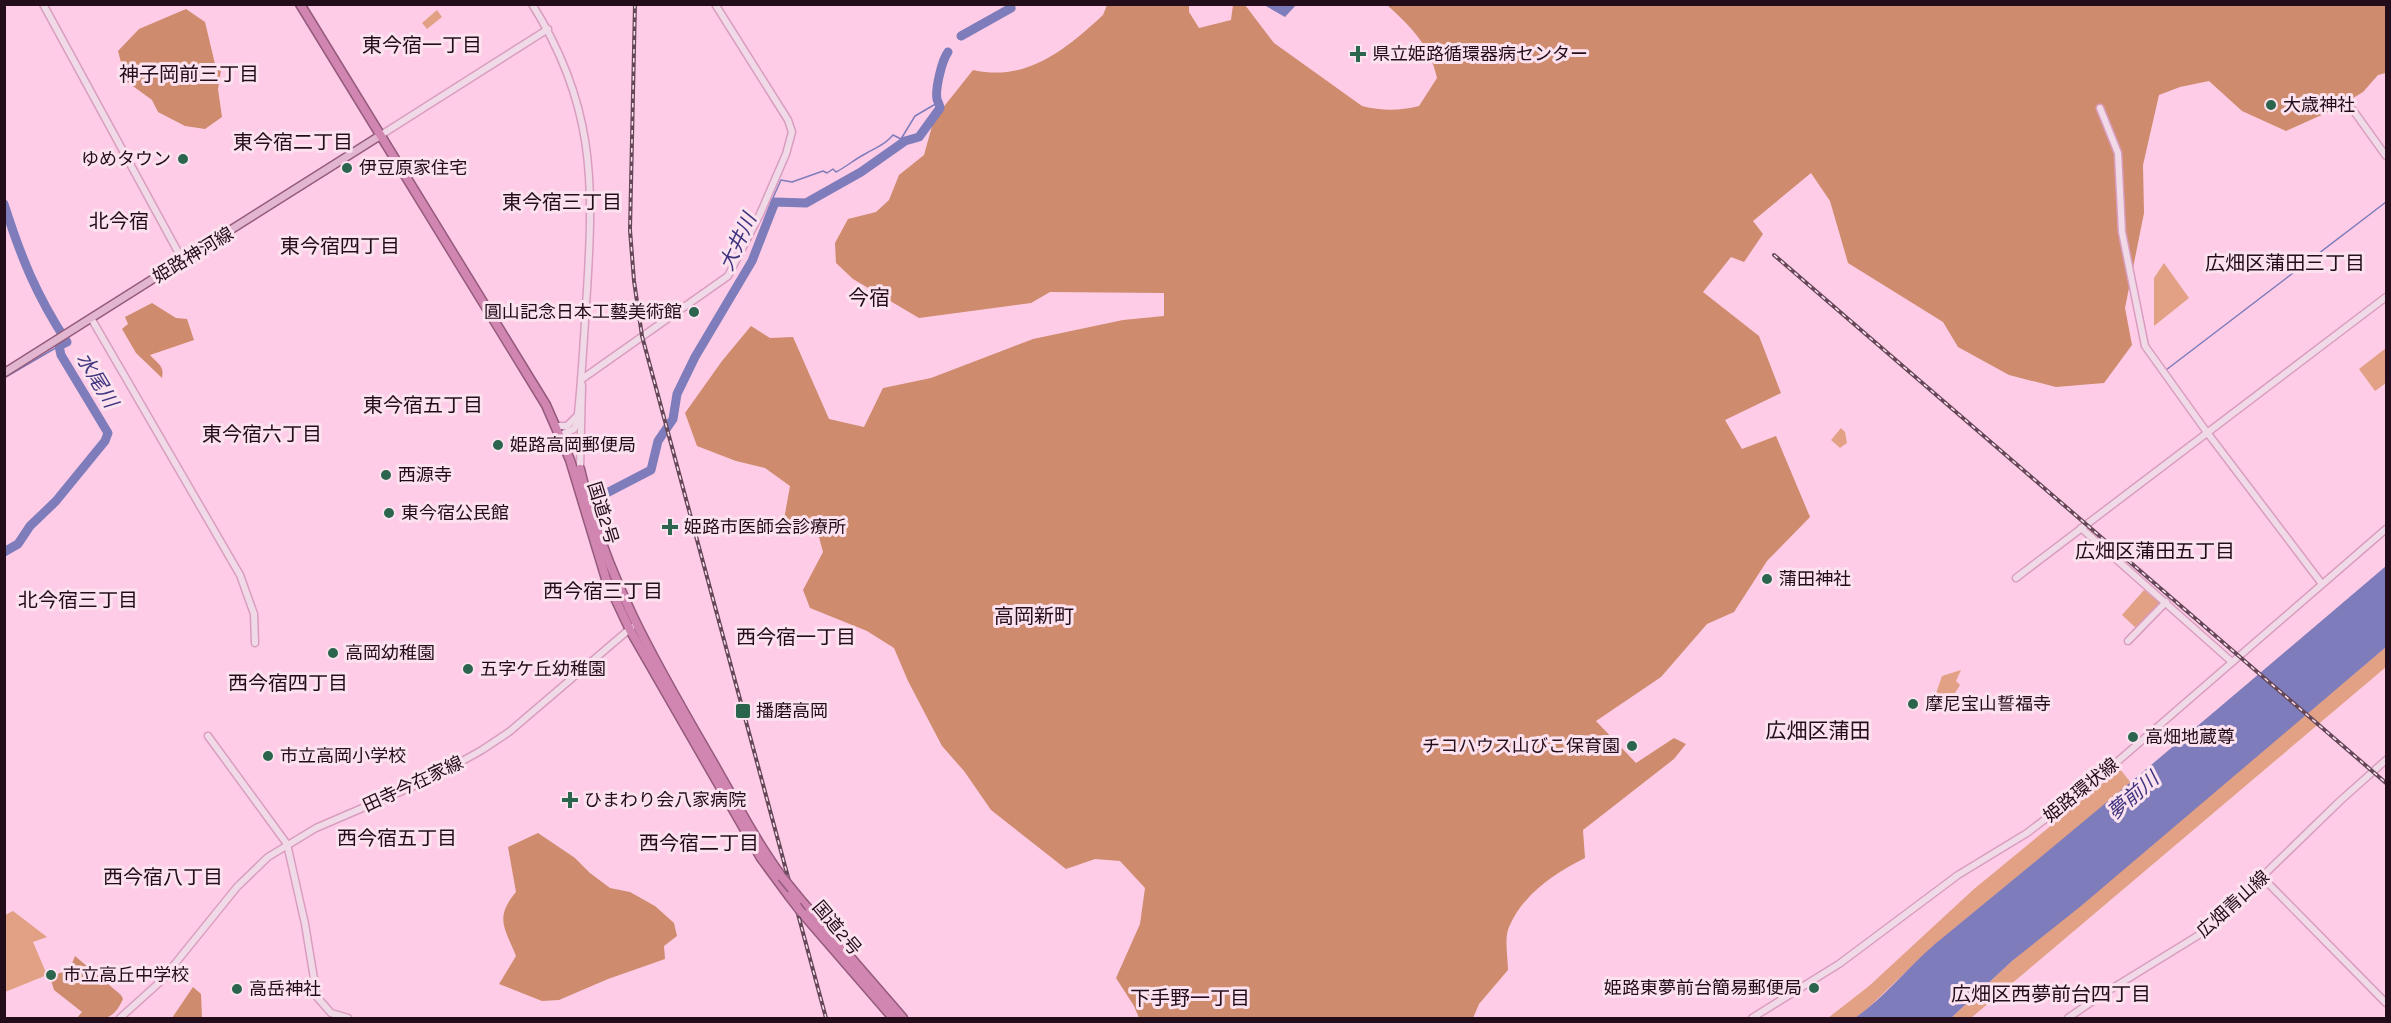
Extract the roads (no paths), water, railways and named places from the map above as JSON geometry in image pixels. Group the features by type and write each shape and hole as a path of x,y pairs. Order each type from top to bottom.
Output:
{"highway":[{"name":"国道2号","path":"300,4 506,336 557,426 606,579 761,858 802,913 893,1018"},
{"name":"国道2号","path":"580,469 609,566 632,627 754,834 782,877 903,1018"}],"main road":[{"name":"姫路神河線","path":"4,373 381,135"}],"street":[{"path":"43,4 183,261"},
{"path":"532,4 548,29 564,62 575,92 588,153 592,219 582,379 580,469"},
{"path":"561,435 575,427 582,379 728,276 760,214 786,154 792,132 788,120 715,4"},
{"path":"381,135 548,29"},
{"path":"2100,108 2118,153 2121,232 2141,336 2145,346 2206,432 2322,584"},
{"path":"2353,110 2386,156"},
{"path":"2016,578 2386,297"},
{"path":"91,318 240,575 254,614 255,643"},
{"path":"557,426 562,428 571,425 578,411"},
{"path":"2081,528 2232,662"},
{"name":"姫路環状線","path":"1752,1018 1805,988 1958,875 2027,833 2095,781 2386,529"},
{"path":"2128,641 2166,602"},
{"name":"田寺今在家線","path":"120,1018 161,981 247,876 267,857 316,828 432,778 482,750 509,732 632,627"},
{"path":"208,736 287,844 306,924 317,997 331,1012 348,1018"},
{"name":"広畑青山線","path":"2068,1018 2103,993 2201,934 2386,760"},
{"path":"2380,766 2386,770"},
{"path":"2263,878 2386,1003"}],"water":[{"path":"1264,5 1296,5 1285,17"},
{"name":"夢前川","path":"2386,566 2386,647 2081,906 2012,961 1951,1018 1855,1018 1935,944"}],"waterway":[{"name":"大井川","path":"961,36 1011,8 1009,4"},
{"name":"大井川","path":"597,498 651,470 658,441 673,419 677,394 695,357 752,261 775,202 806,203 861,172 905,141 919,137 940,108 937,89 941,68 948,52"},
{"path":"772,200 781,180 792,182 823,171 827,173 833,169 836,172 883,144 893,135 901,139 915,116 939,102"},
{"path":"2166,370 2386,202"},
{"name":"水尾川","path":"4,204 30,275 46,308 67,342 59,346 61,355 108,433 105,441 56,501 30,526 18,544 4,552"},
{"path":"4,378 59,346"}],"railway":[{"path":"635,4 630,230 642,336 826,1018"},
{"path":"1774,255 2386,783"}],"place":[{"name":"県立姫路循環器病センター","path":"1358,54"},
{"name":"大歳神社","path":"2271,105"},
{"name":"ゆめタウン","path":"183,159"},
{"name":"伊豆原家住宅","path":"347,168"},
{"name":"圓山記念日本工藝美術館","path":"694,312"},
{"name":"姫路高岡郵便局","path":"498,445"},
{"name":"西源寺","path":"386,475"},
{"name":"東今宿公民館","path":"389,513"},
{"name":"姫路市医師会診療所","path":"670,527"},
{"name":"蒲田神社","path":"1767,579"},
{"name":"高岡幼稚園","path":"333,653"},
{"name":"五字ケ丘幼稚園","path":"468,669"},
{"name":"摩尼宝山誓福寺","path":"1913,704"},
{"name":"播磨高岡","path":"743,711"},
{"name":"高畑地蔵尊","path":"2133,737"},
{"name":"チコハウス山びこ保育園","path":"1632,746"},
{"name":"市立高岡小学校","path":"268,756"},
{"name":"ひまわり会八家病院","path":"570,800"},
{"name":"市立高丘中学校","path":"51,975"},
{"name":"姫路東夢前台簡易郵便局","path":"1814,988"},
{"name":"高岳神社","path":"237,989"}],"district":[{"name":"東今宿一丁目","path":"422,45"},
{"name":"神子岡前三丁目","path":"189,74"},
{"name":"東今宿二丁目","path":"293,142"},
{"name":"東今宿三丁目","path":"562,202"},
{"name":"北今宿","path":"119,221"},
{"name":"東今宿四丁目","path":"340,246"},
{"name":"広畑区蒲田三丁目","path":"2285,263"},
{"name":"今宿","path":"869,298"},
{"name":"東今宿五丁目","path":"423,405"},
{"name":"東今宿六丁目","path":"262,434"},
{"name":"広畑区蒲田五丁目","path":"2155,551"},
{"name":"西今宿三丁目","path":"603,591"},
{"name":"北今宿三丁目","path":"78,600"},
{"name":"高岡新町","path":"1034,616"},
{"name":"西今宿一丁目","path":"796,637"},
{"name":"西今宿四丁目","path":"288,683"},
{"name":"広畑区蒲田","path":"1818,731"},
{"name":"西今宿五丁目","path":"397,838"},
{"name":"西今宿二丁目","path":"699,843"},
{"name":"西今宿八丁目","path":"163,877"},
{"name":"広畑区西夢前台四丁目","path":"2051,994"},
{"name":"下手野一丁目","path":"1190,998"}]}
